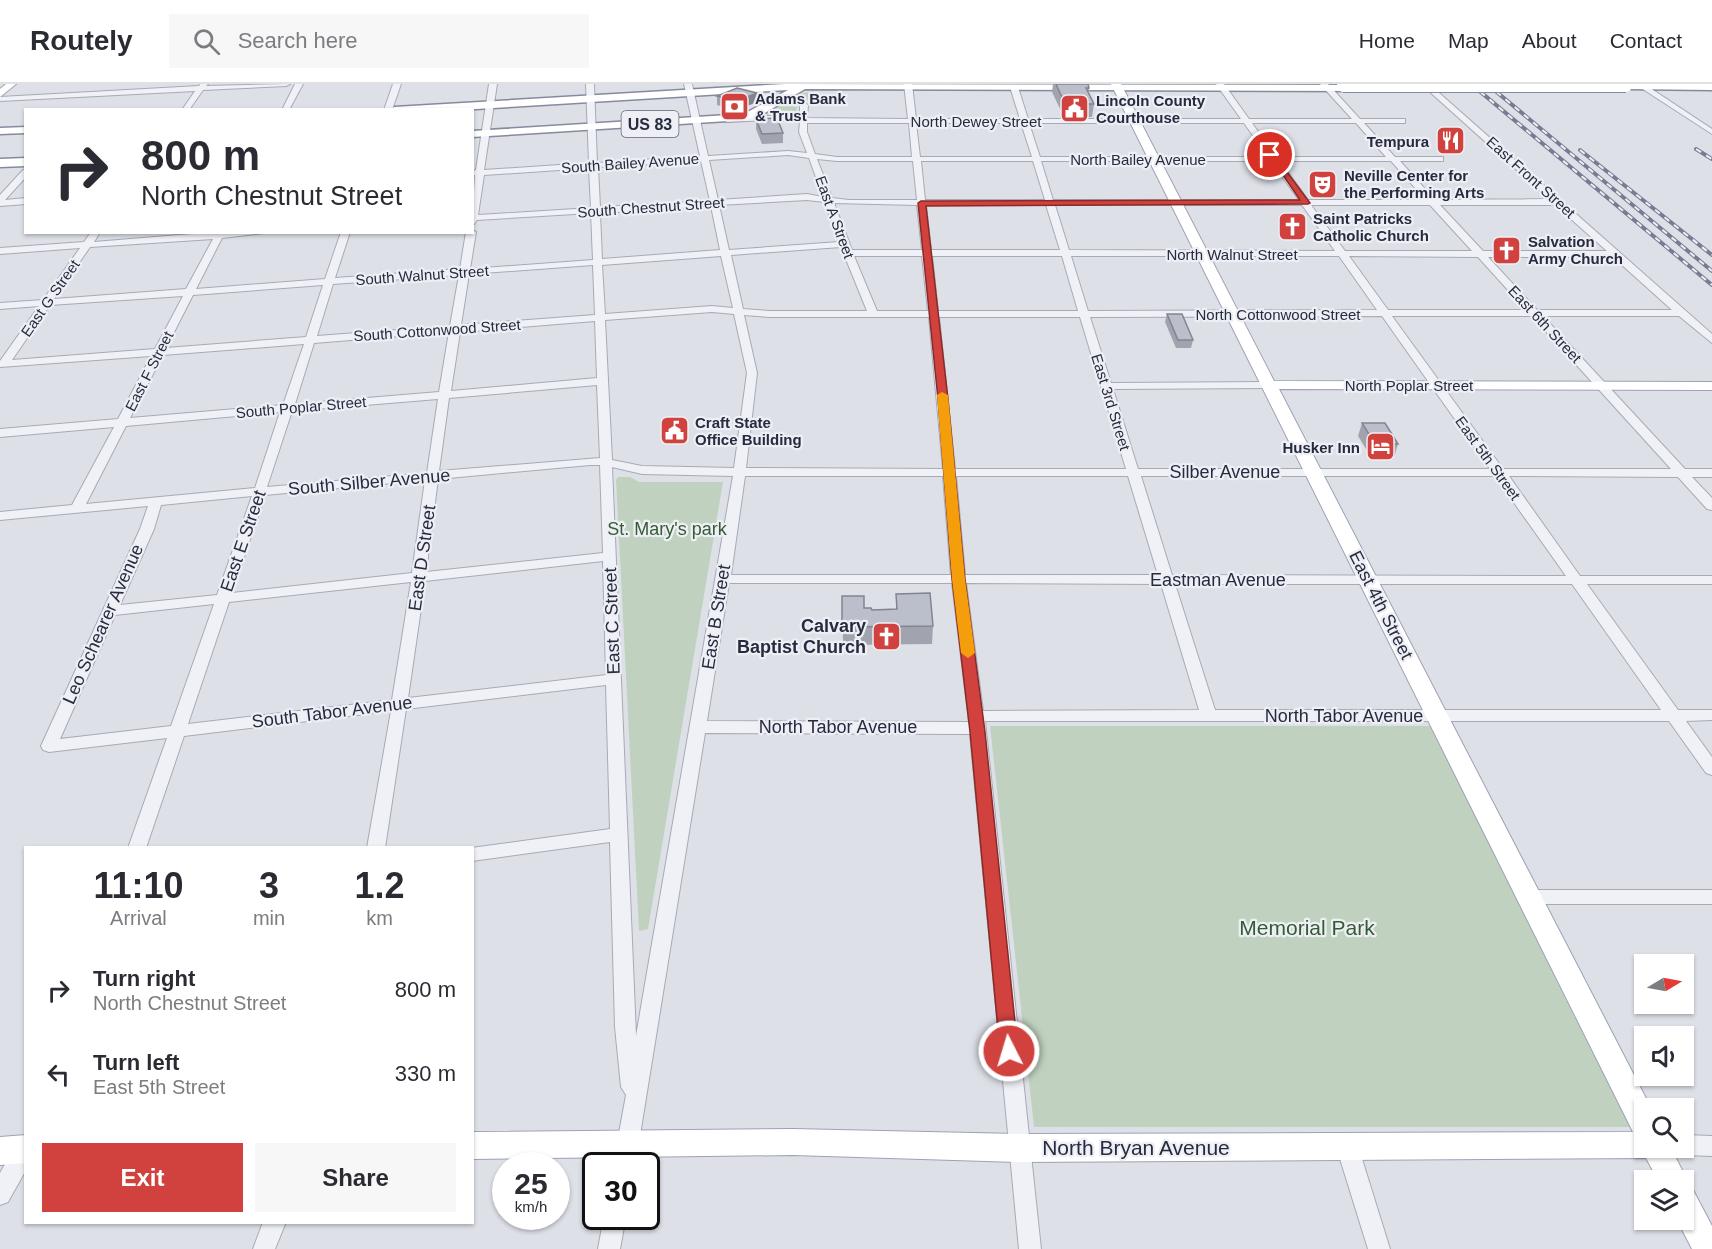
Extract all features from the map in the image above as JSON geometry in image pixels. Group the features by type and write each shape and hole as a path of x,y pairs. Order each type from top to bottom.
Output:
{"highway":[{"path":"426,108 490,104 590,91 805,85 856,87"},
{"name":"US 83","path":"474,134 744,117 764,111 787,93 808,89 856,87 1712,87"},
{"path":"0,131 24,130"},
{"path":"0,163 24,162"}],"main road":[{"path":"0,94 11,84"},
{"name":"East 4th Street","path":"1117,86 1634,1104"},
{"name":"North Poplar Street","path":"1270,385 1712,386"},
{"name":"North Bryan Avenue","path":"660,1152 793,1142 1018,1148 1634,1145"},
{"name":"North Bryan Avenue","path":"474,1146 582,1152"},
{"path":"0,1151 24,1149"},
{"path":"1694,1222 1708,1249"}],"street":[{"path":"0,99 202,86 286,84"},
{"path":"286,108 299,84"},
{"path":"388,108 396,84"},
{"path":"474,204 476,173 486,134 494,84"},
{"path":"186,108 202,86"},
{"path":"908,86 1030,1249"},
{"name":"East 5th Street","path":"1221,86 1712,769"},
{"name":"East 6th Street","path":"1327,86 1712,506"},
{"name":"East Front Street","path":"1427,86 1712,340"},
{"path":"1637,86 1712,132"},
{"name":"East 3rd Street","path":"1014,87 1209,716"},
{"name":"East B Street","path":"632,1107 723,579 751,395 752,373 689,88"},
{"name":"East C Street","path":"590,91 610,556 625,1027 632,1107"},
{"name":"East A Street","path":"800,102 804,105 802,132 873,314"},
{"name":"North Dewey Street","path":"715,120 770,118 913,121 1402,121"},
{"path":"1695,120 1712,120"},
{"name":"South Bailey Avenue","path":"476,173 788,153 811,154"},
{"name":"North Bailey Avenue","path":"811,154 837,159 1440,159"},
{"path":"0,201 24,174"},
{"name":"South Chestnut Street","path":"474,220 807,196 849,203 1559,202"},
{"path":"0,201 24,201"},
{"name":"East G Street","path":"2,363 95,234"},
{"path":"0,251 220,234"},
{"name":"East F Street","path":"77,509 220,234"},
{"name":"East E Street","path":"138,846 260,492 345,234"},
{"name":"East D Street","path":"375,846 471,234"},
{"name":"South Walnut Street","path":"0,306 725,253 846,249"},
{"name":"North Walnut Street","path":"846,249 927,254 1617,254"},
{"name":"South Cottonwood Street","path":"2,363 712,309 754,314 873,314"},
{"name":"North Cottonwood Street","path":"873,314 1682,313"},
{"name":"South Poplar Street","path":"0,433 602,381"},
{"name":"North Poplar Street","path":"1106,386 1270,385"},
{"name":"South Silber Avenue","path":"0,516 605,462 642,470 739,472"},
{"name":"Silber Avenue","path":"739,472 1712,473"},
{"name":"Leo Schearer Avenue","path":"49,746 147,529 156,502"},
{"path":"109,611 610,556"},
{"name":"Eastman Avenue","path":"723,579 1712,580"},
{"name":"South Tabor Avenue","path":"49,746 614,679"},
{"name":"North Tabor Avenue","path":"698,727 1209,716 1712,716"},
{"path":"474,854 619,834"},
{"path":"1530,897 1712,897"},
{"path":"626,1152 632,1107"},
{"path":"1694,1145 1712,1146"},
{"path":"1347,1146 1379,1249"},
{"path":"0,1194 24,1151"},
{"path":"264,1249 273,1224"},
{"path":"609,1249 612,1230"}],"green space":[{"path":"814,91 813,102 802,98 787,101 788,105 797,107 796,116 757,117 773,111 782,99"},
{"name":"St. Mary's park","path":"618,477 630,477 639,482 723,482 648,929 639,931 616,480"},
{"name":"Memorial Park","path":"990,726 1430,726 1632,1127 1034,1127"}],"building":[{"path":"1056,84 1088,84 1089,88 1086,88 1094,104 1065,104"},
{"path":"737,88 757,93 737,101 717,96"},
{"path":"777,118 783,133 762,134 756,119"},
{"path":"1167,314 1182,314 1193,340 1178,340"},
{"path":"1362,423 1385,423 1398,444 1375,444"},
{"path":"930,593 933,626 842,627 842,596 864,596 864,608 872,610 897,609 896,594"}],"railway":[{"path":"1471,84 1712,285"},
{"path":"1487,84 1712,271"},
{"path":"1696,149 1712,159"},
{"path":"1580,150 1712,255"}],"slow traffic":[{"path":"942,395 958,579 968,653"}],"place":[{"name":"Adams Bank & Trust","path":"734,107"},
{"name":"Lincoln County Courthouse","path":"1075,109"},
{"name":"Tempura","path":"1450,141"},
{"name":"Neville Center for the Performing Arts","path":"1323,184"},
{"name":"Saint Patricks Catholic Church","path":"1292,227"},
{"name":"Salvation Army Church","path":"1507,250"},
{"name":"Craft State Office Building","path":"674,431"},
{"name":"Husker Inn","path":"1381,447"},
{"name":"Calvary Baptist Church","path":"887,636"}],"route":[{"path":"1009,1051 978,732 958,579 943,399 921,203 1306,203 1270,155"}]}
